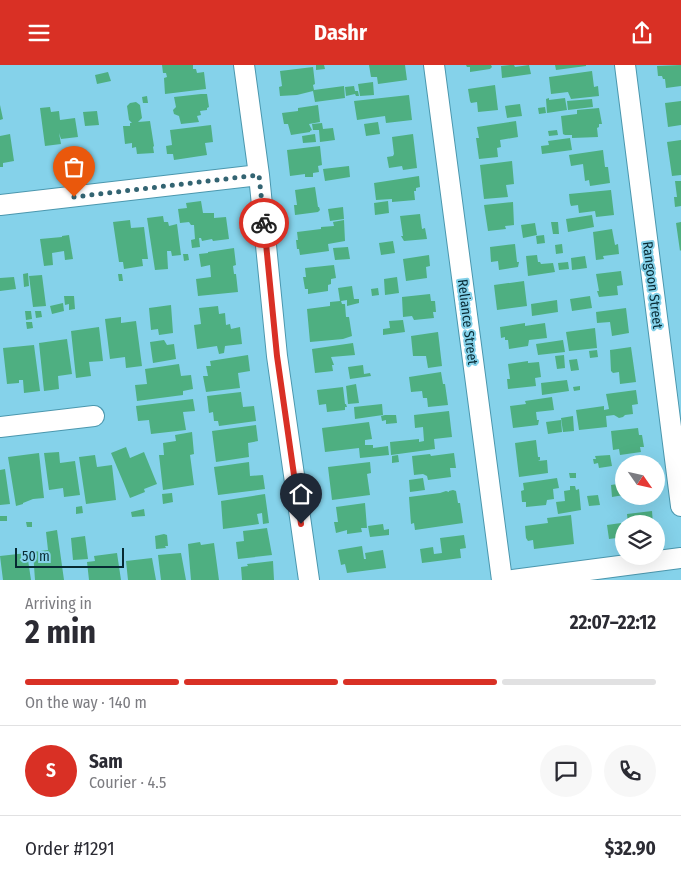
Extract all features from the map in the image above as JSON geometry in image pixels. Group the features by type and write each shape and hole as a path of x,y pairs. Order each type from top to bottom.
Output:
{"street":[{"path":"244,65 259,175 277,356 309,580"},
{"name":"Reliance Street","path":"434,65 502,580"},
{"name":"Rangoon Street","path":"625,65 681,506"},
{"path":"0,205 259,175"},
{"path":"0,427 94,416"},
{"path":"513,580 681,558"}],"building":[{"path":"162,65 193,65 193,69 196,69 197,73 204,72 206,89 165,94 164,78 167,77 166,73 163,73"},
{"path":"316,65 324,65 325,69 316,70"},
{"path":"369,65 405,65 407,80 378,84 377,77 371,77"},
{"path":"466,65 491,65 492,67 490,69 470,72 470,67"},
{"path":"514,65 515,67 529,65 531,74 502,78 501,66"},
{"path":"555,65 586,65 586,66 556,70"},
{"path":"681,65 681,86 666,88 665,79 662,76 658,76 657,66"},
{"path":"313,67 314,90 344,86 345,98 315,102 313,91 297,95 280,96 279,87 282,86 280,71"},
{"path":"592,71 594,87 598,86 599,96 571,99 568,92 551,94 549,77"},
{"path":"108,72 111,81 97,84 95,75"},
{"path":"373,82 374,95 360,96 358,84"},
{"path":"495,85 498,110 478,112 477,102 471,103 468,89"},
{"path":"354,86 359,96 355,94 346,96 345,87"},
{"path":"207,94 209,107 207,110 200,111 201,115 197,116 199,122 181,124 179,116 174,114 173,110 176,107 174,97"},
{"path":"409,95 412,120 386,123 385,116 357,120 354,101"},
{"path":"147,96 148,103 143,103 142,97"},
{"path":"549,98 549,100 565,98 567,110 547,113 546,99"},
{"path":"592,99 593,107 568,110 567,101"},
{"path":"681,101 681,125 668,127 665,103"},
{"path":"136,102 140,105 142,118 138,122 150,121 154,153 137,154 136,147 132,148 132,143 125,144 123,126 130,126 130,123 132,123 129,120 127,106 130,103"},
{"path":"520,104 522,116 507,118 505,106"},
{"path":"0,105 3,119 0,120"},
{"path":"318,105 320,122 309,124 312,130 310,132 291,135 288,124 284,124 282,113 298,111 298,108"},
{"path":"50,107 51,112 59,111 60,120 75,118 78,137 61,139 59,133 61,144 45,146 40,108"},
{"path":"545,107 546,113 539,114 538,108"},
{"path":"599,108 602,124 599,124 597,128 598,137 572,138 572,135 563,134 561,116 577,114 577,110"},
{"path":"97,111 99,125 85,126 83,112"},
{"path":"516,121 518,137 500,140 501,147 497,148 498,157 479,159 476,138 479,138 477,127"},
{"path":"378,122 380,134 366,136 364,124"},
{"path":"322,123 323,129 333,128 335,140 320,142 319,130 313,130 312,124"},
{"path":"211,125 213,142 205,143 207,155 174,160 173,154 167,154 166,146 172,145 170,130"},
{"path":"557,130 558,135 549,136 548,131"},
{"path":"10,134 14,161 3,163 3,167 0,167 0,136"},
{"path":"315,134 316,142 303,143 302,136"},
{"path":"413,134 417,168 403,170 402,166 389,168 387,157 394,154 392,137"},
{"path":"570,138 572,150 542,154 541,146 549,145 548,141"},
{"path":"681,140 681,175 672,176 667,142"},
{"path":"320,146 322,165 318,166 319,172 313,173 313,177 305,177 305,174 290,176 287,150"},
{"path":"603,150 605,167 608,167 610,183 590,186 589,180 585,181 583,164 571,166 569,155"},
{"path":"512,161 514,184 506,185 508,197 484,199 480,165"},
{"path":"349,166 350,177 325,181 323,169"},
{"path":"419,176 420,187 414,191 415,200 392,202 392,199 376,200 374,183"},
{"path":"675,181 681,181 681,206 675,207 674,197 677,197"},
{"path":"315,187 320,210 318,212 295,215 294,205 297,205 295,190"},
{"path":"611,190 614,215 596,217 595,211 579,213 578,205 571,206 569,194"},
{"path":"201,201 203,213 214,213 214,218 226,217 229,239 202,241 199,238 200,247 192,248 191,240 195,239 194,225 191,225 189,222 180,223 178,209 187,208 186,203"},
{"path":"388,201 389,213 375,215 374,203"},
{"path":"513,202 514,225 505,226 506,229 488,231 484,205"},
{"path":"343,207 344,219 330,221 328,209"},
{"path":"420,214 422,229 425,228 427,239 404,241 401,236 403,236 400,216"},
{"path":"592,215 594,227 568,232 566,219"},
{"path":"163,216 164,222 168,222 169,226 177,224 181,255 172,256 171,251 167,251 168,269 155,270 147,218"},
{"path":"130,220 131,228 144,227 148,259 142,259 143,266 124,269 123,262 119,262 113,222"},
{"path":"344,220 345,241 328,244 329,251 300,255 299,249 297,249 297,232 334,226 333,222"},
{"path":"551,222 558,222 559,234 553,234"},
{"path":"681,222 681,250 680,251 676,223"},
{"path":"535,223 537,235 523,238 521,225"},
{"path":"612,229 615,245 618,244 619,254 603,256 604,259 596,260 593,232"},
{"path":"69,235 73,259 65,260 64,251 52,253 53,265 44,266 40,239"},
{"path":"544,235 545,243 537,244 536,236"},
{"path":"393,241 395,253 381,255 379,243"},
{"path":"515,244 517,262 519,262 518,267 499,270 498,261 491,262 490,247"},
{"path":"562,244 563,253 556,254 555,245"},
{"path":"348,247 350,259 335,260 333,248"},
{"path":"234,248 236,265 233,266 238,292 198,296 196,279 211,277 210,265 201,267 199,254"},
{"path":"183,254 188,254 189,260 184,261"},
{"path":"429,255 430,266 426,267 427,278 406,281 403,259"},
{"path":"537,255 538,262 541,264 553,263 555,272 528,276 526,256"},
{"path":"585,256 587,268 572,270 571,258"},
{"path":"568,262 569,269 559,270 558,263"},
{"path":"334,265 336,278 331,279 328,291 308,294 303,277 306,277 305,268"},
{"path":"621,271 623,285 617,286 618,295 599,297 596,274"},
{"path":"28,273 29,286 24,287 23,274"},
{"path":"118,274 122,274 123,281 119,281"},
{"path":"42,275 46,306 33,307 29,276"},
{"path":"14,277 16,289 0,291 0,278"},
{"path":"397,277 399,293 385,295 384,279"},
{"path":"524,281 527,306 497,310 494,285"},
{"path":"352,286 354,299 359,299 359,303 347,306 347,300 341,301 342,304 345,304 346,317 349,317 352,336 343,339 310,342 307,309 330,306 330,302 340,301 338,288"},
{"path":"378,288 379,295 372,296 371,289"},
{"path":"430,294 431,301 435,301 436,312 433,312 434,318 414,320 412,316 403,317 402,297"},
{"path":"64,296 74,296 75,309 69,310 69,304 65,305"},
{"path":"590,296 592,308 572,311 570,299"},
{"path":"557,300 558,312 532,316 531,304"},
{"path":"63,303 64,311 52,314 50,306"},
{"path":"171,305 173,333 159,335 158,329 151,330 149,308"},
{"path":"218,306 219,314 225,313 226,325 230,324 231,329 240,327 242,344 225,346 224,353 219,354 217,346 197,349 194,325 201,324 199,308"},
{"path":"626,308 629,333 612,336 610,322 597,323 596,312"},
{"path":"25,311 31,311 32,319 26,320"},
{"path":"35,311 41,311 42,317 36,318"},
{"path":"121,317 121,323 136,321 142,366 126,368 125,357 110,359 105,319"},
{"path":"403,320 405,332 383,335 383,329 390,328 389,321"},
{"path":"26,322 32,322 33,328 27,329"},
{"path":"525,323 525,326 545,323 547,338 529,340 528,346 509,349 508,340 505,340 505,337 501,338 500,327"},
{"path":"99,327 103,361 89,362 91,376 76,378 71,331"},
{"path":"595,328 597,348 569,351 566,332"},
{"path":"438,332 442,366 428,368 426,356 413,356 411,336"},
{"path":"67,339 72,374 58,376 59,389 44,391 39,343"},
{"path":"164,340 167,345 174,344 176,359 153,363 150,342"},
{"path":"563,340 565,352 538,355 536,344"},
{"path":"353,343 355,355 331,357 334,365 332,365 333,371 315,373 312,349"},
{"path":"34,345 40,391 24,393 23,380 19,380 19,383 7,384 3,348"},
{"path":"631,347 636,382 620,384 619,372 613,373 611,371 610,350"},
{"path":"597,350 598,357 590,358 589,351"},
{"path":"248,355 250,371 238,373 240,388 206,392 203,376 208,376 206,366 211,366 210,361"},
{"path":"564,355 565,368 557,369 555,356"},
{"path":"577,359 579,370 571,371 569,360"},
{"path":"528,361 528,363 539,362 541,377 535,378 536,386 508,389 507,379 510,379 508,364"},
{"path":"179,364 181,376 191,375 193,389 183,391 183,395 137,401 135,385 147,384 145,369"},
{"path":"363,365 364,374 370,373 371,376 350,379 348,367"},
{"path":"441,372 448,405 428,407 427,398 423,398 422,391 411,392 409,377"},
{"path":"567,380 569,391 542,395 541,383"},
{"path":"356,384 359,403 348,404 346,386"},
{"path":"580,386 580,390 574,391 573,387"},
{"path":"343,387 347,407 345,407 345,410 327,412 326,404 319,405 317,390"},
{"path":"636,390 638,404 632,405 633,414 619,418 614,415 606,416 607,427 579,430 576,410 604,406 604,410 609,409 606,394"},
{"path":"241,392 243,407 254,406 256,421 219,426 218,421 214,421 213,412 209,413 207,396"},
{"path":"552,397 554,410 536,412 537,420 539,420 538,425 513,428 510,406 526,404 525,401"},
{"path":"193,399 195,411 183,412 186,430 151,434 149,420 138,421 136,406"},
{"path":"382,404 383,415 355,419 354,407"},
{"path":"449,411 452,437 434,439 435,449 391,455 390,442 419,439 419,442 424,441 423,427 415,428 414,415"},
{"path":"396,415 397,423 386,424 386,420 382,421 381,416"},
{"path":"573,416 574,431 563,432 561,418"},
{"path":"561,420 562,432 548,434 546,422"},
{"path":"369,422 372,439 365,440 365,445 373,445 373,448 388,446 389,455 360,458 359,448 325,452 322,428"},
{"path":"256,425 258,441 248,443 249,457 216,462 212,431"},
{"path":"638,428 639,435 642,435 644,447 640,447 641,452 620,455 619,449 613,450 611,431"},
{"path":"192,432 194,454 190,455 194,485 163,490 159,455 164,455 163,443 176,441 175,435"},
{"path":"536,440 538,457 540,457 538,461 547,460 548,473 519,477 515,443"},
{"path":"126,447 130,458 144,452 157,484 144,489 145,492 130,498 111,453"},
{"path":"59,452 60,463 75,461 80,495 64,497 63,488 49,490 44,453"},
{"path":"39,453 44,498 33,499 16,506 8,457"},
{"path":"454,453 456,468 450,468 451,477 428,480 427,476 423,474 414,475 412,456"},
{"path":"95,455 97,467 112,465 116,500 86,504 79,457"},
{"path":"398,455 399,462 392,463 392,456"},
{"path":"610,455 612,466 599,468 598,463 594,464 593,459 596,459 595,456"},
{"path":"249,462 250,476 263,475 265,489 218,495 214,467"},
{"path":"370,462 371,473 367,474 370,495 332,500 328,467"},
{"path":"5,469 10,504 0,505 0,470"},
{"path":"569,473 576,473 576,478 570,478"},
{"path":"423,478 425,490 410,492 409,480"},
{"path":"557,478 559,488 553,489 554,499 547,500 546,505 526,507 526,502 522,502 521,491 524,490 523,483"},
{"path":"615,484 615,496 612,497 611,485"},
{"path":"570,486 575,486 576,490 579,489 581,510 558,514 556,502 565,501 564,491 570,490"},
{"path":"456,491 458,503 460,503 463,523 415,530 414,523 411,524 409,497"},
{"path":"172,493 173,502 163,504 162,494"},
{"path":"265,494 269,523 263,524 262,513 257,514 259,524 223,529 221,501"},
{"path":"598,495 600,505 589,506 587,496"},
{"path":"365,503 367,528 361,528 362,532 347,534 347,530 336,533 334,522 338,522 336,507"},
{"path":"82,506 83,513 76,514 76,507"},
{"path":"144,509 145,516 132,517 131,512"},
{"path":"652,511 652,515 627,515"},
{"path":"571,515 574,544 534,549 533,540 528,541 526,538 525,526 548,523 547,518"},
{"path":"0,516 7,516 7,521 0,521"},
{"path":"26,522 32,522 32,527 27,527"},
{"path":"383,524 384,530 389,529 389,535 370,537 368,526"},
{"path":"615,524 615,538 609,539 607,525"},
{"path":"267,528 272,555 238,559 236,542 244,541 243,531"},
{"path":"57,530 64,580 35,580 33,552 48,550 46,532"},
{"path":"167,535 168,546 156,549 155,536"},
{"path":"464,535 466,548 460,549 461,558 422,563 420,549 433,547 434,554 442,553 440,538"},
{"path":"85,536 88,559 73,560 71,538"},
{"path":"200,542 201,545 214,543 219,580 191,580 188,544"},
{"path":"362,546 364,559 366,559 365,553 383,550 386,568 347,573 345,564 341,565 338,550"},
{"path":"27,553 31,580 3,580 0,556"},
{"path":"117,553 121,580 89,580 87,562 95,561 94,556"},
{"path":"181,553 186,580 161,580 158,555"},
{"path":"152,558 156,580 128,580 126,561"},
{"path":"273,561 274,580 242,580 241,567 248,566 247,564"}],"way so far":[{"path":"74,197 259,175 264,223"}],"route":[{"path":"264,223 277,356 301,524"}]}
